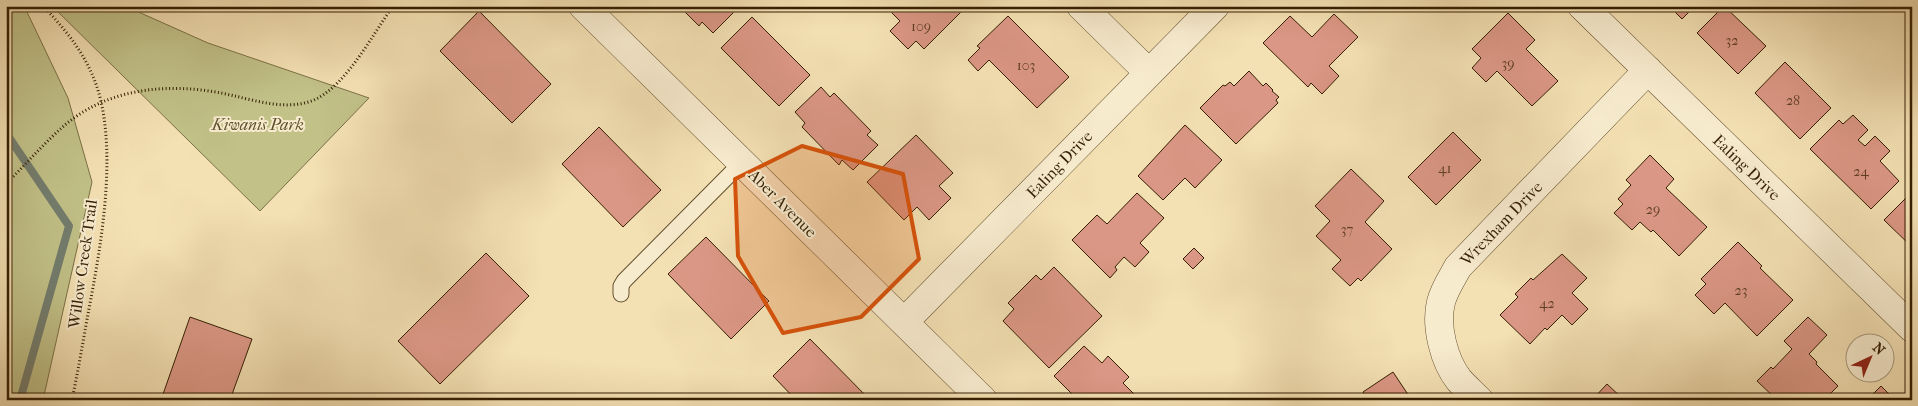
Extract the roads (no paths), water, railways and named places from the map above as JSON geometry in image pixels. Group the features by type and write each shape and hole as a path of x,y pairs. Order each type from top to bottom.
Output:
{"street":[{"name":"Aber Avenue","path":"583,6 983,400"},
{"path":"1081,6 1148,72"},
{"name":"Ealing Drive","path":"904,322 1214,6"},
{"name":"Ealing Drive","path":"1582,6 1912,328"},
{"name":"Wrexham Drive","path":"1479,400 1459,380 1446,358 1440,340 1440,304 1447,286 1458,267 1648,70"}],"lane":[{"path":"622,294 621,286 624,281 742,162"}],"waterway":[{"path":"6,133 69,226 20,400"}],"park label":[{"name":"Kiwanis Park","path":"258,124"}]}
